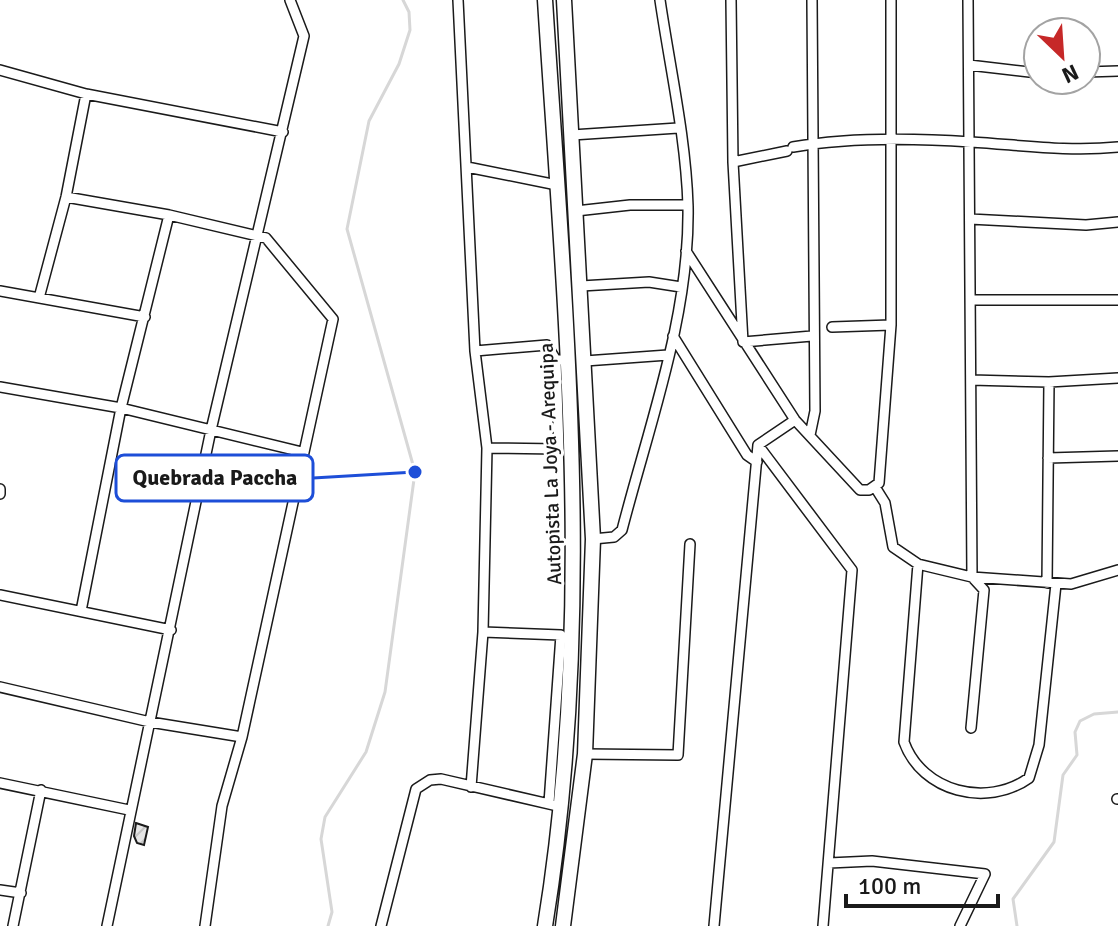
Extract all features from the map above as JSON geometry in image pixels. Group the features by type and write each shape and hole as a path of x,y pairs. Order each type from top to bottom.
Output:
{"main road":[{"name":"Autopista La Joya - Arequipa","path":"545,0 557,185 562,360 574,484 575,594 545,926"},
{"name":"Autopista La Joya - Arequipa","path":"563,926 585,754 593,539 564,0"}],"street":[{"path":"107,926 211,430 304,36 290,0"},
{"path":"458,0 475,351 487,448 483,632 471,787"},
{"path":"593,539 614,537 622,530 668,355 686,251 688,205 660,0"},
{"path":"731,0 733,162 743,342"},
{"path":"810,435 814,425 812,0"},
{"path":"686,251 795,420 860,490 875,487 879,483 885,430 891,325 891,0"},
{"path":"968,0 972,577 984,590 971,728"},
{"path":"969,65 1022,71"},
{"path":"0,70 86,94 283,132"},
{"path":"39,298 66,197 86,94"},
{"path":"572,135 678,128"},
{"path":"733,162 812,143 969,142 1035,149 1118,147"},
{"path":"467,167 557,185"},
{"path":"66,197 169,215 266,238 333,319 242,737 222,806 205,926"},
{"path":"576,211 630,205 688,205"},
{"path":"81,611 121,408 169,215"},
{"path":"970,219 1086,225 1118,222"},
{"path":"581,286 649,282 681,287"},
{"path":"0,291 145,317"},
{"path":"971,300 1118,300"},
{"path":"832,327 891,325"},
{"path":"672,334 738,441 757,462"},
{"path":"743,342 812,336"},
{"path":"475,351 547,345 562,360 559,449 487,448"},
{"path":"585,361 668,355"},
{"path":"971,380 1049,382 1118,378"},
{"path":"918,564 904,742 932,778 967,793 1008,789 1029,778 1039,745 1052,584 1049,382"},
{"path":"0,387 121,408 302,452"},
{"path":"758,445 795,420"},
{"path":"714,926 758,445"},
{"path":"758,445 852,570 823,926"},
{"path":"1048,458 1118,456"},
{"path":"875,487 885,503 893,547 918,564 972,577 1052,584 1081,582 1118,570"},
{"path":"585,754 678,755 690,544"},
{"path":"0,595 171,630"},
{"path":"381,926 416,789 430,780 441,779 555,805 561,635 483,632"},
{"path":"0,687 150,722 242,737"},
{"path":"0,783 129,810"},
{"path":"13,926 41,790"},
{"path":"829,863 872,861 985,874 960,926"},
{"path":"0,890 21,893"}],"building":[{"path":"136,823 148,827 144,845 137,843 134,836"}],"waterway":[{"path":"328,926 332,912 321,839 325,817 366,752 385,692 415,472 347,229 369,121 399,64 410,30 409,12 403,0"},
{"path":"1017,926 1013,899 1054,842 1063,775 1077,755 1075,732 1080,721 1094,714 1118,712"}],"place":[{"name":"Quebrada Paccha","path":"415,472"}]}
